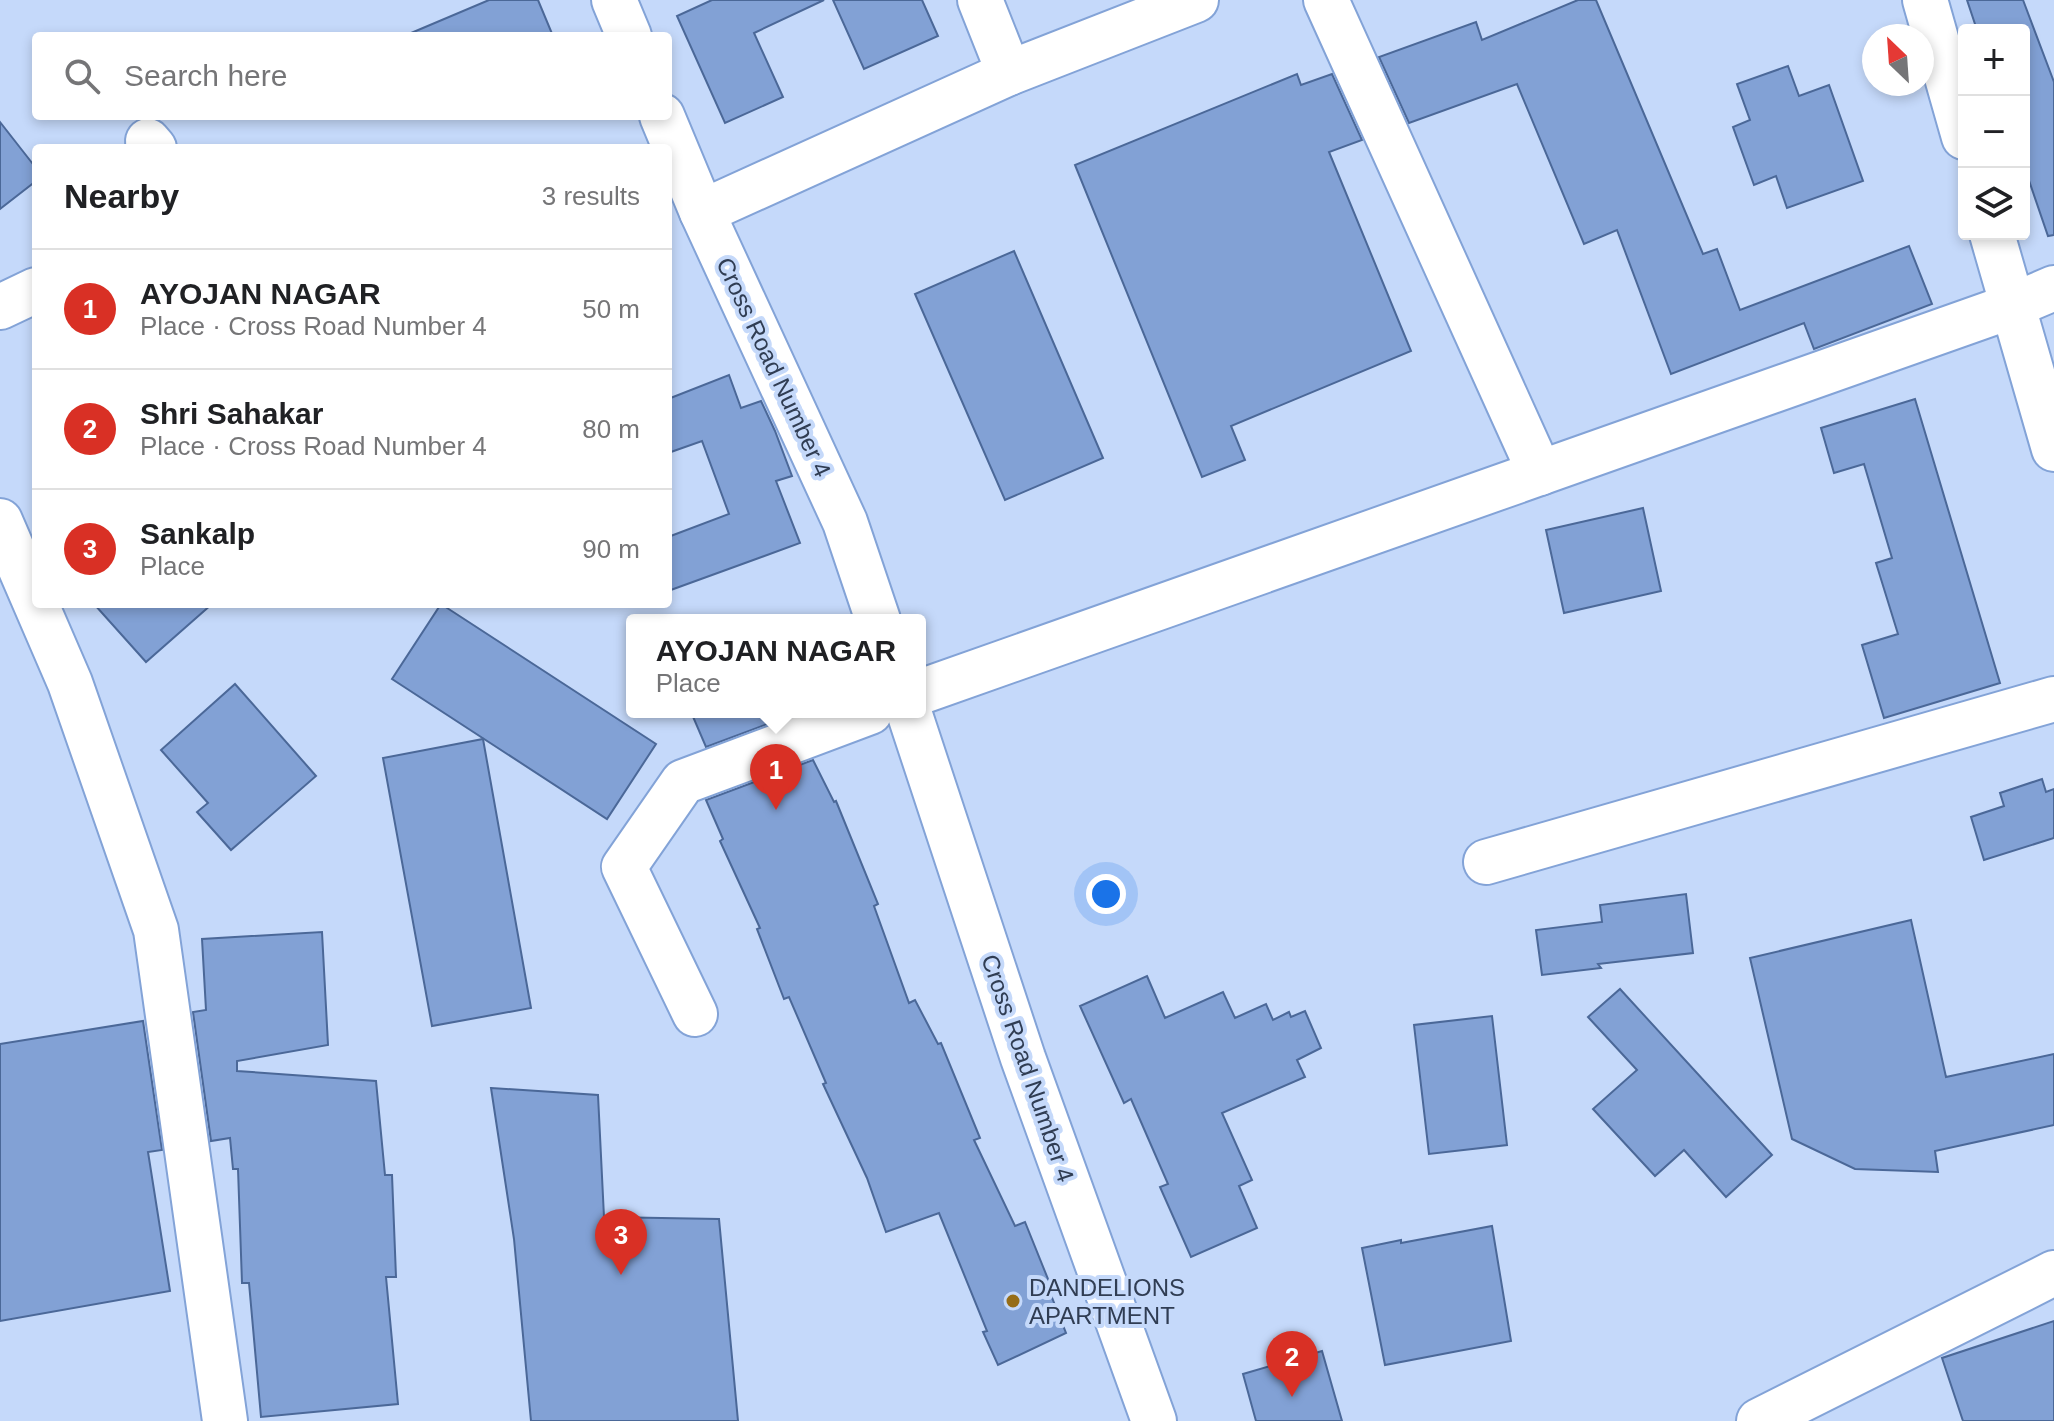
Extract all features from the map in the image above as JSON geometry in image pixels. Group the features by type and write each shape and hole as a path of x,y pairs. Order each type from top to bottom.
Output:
{"street":[{"path":"614,0 627,32"},
{"path":"980,0 1009,73"},
{"path":"702,212 1009,73 1196,0"},
{"path":"1326,0 1540,473"},
{"path":"1925,0 1958,116"},
{"name":"Cross Road Number 4","path":"664,120 702,212 845,522 876,614"},
{"path":"1994,240 2054,449"},
{"path":"926,690 2012,306 2054,288"},
{"path":"0,307 32,292"},
{"path":"0,521 32,595"},
{"path":"38,608 70,683 156,930 225,1421"},
{"path":"1486,862 2054,699"},
{"path":"695,1014 624,867 683,782 854,718"},
{"name":"Cross Road Number 4","path":"911,718 1023,1058 1154,1421"},
{"path":"1759,1421 2054,1273"}],"building":[{"path":"489,0 538,0 551,32 413,32"},
{"path":"712,0 824,0 754,33 783,97 725,123 677,16"},
{"path":"833,0 922,0 938,36 864,69"},
{"path":"1578,0 1596,0 1703,254 1717,249 1740,310 1909,246 1932,304 1814,349 1804,323 1671,374 1617,230 1584,244 1517,84 1409,123 1379,57 1476,22 1482,40"},
{"path":"1967,0 2023,0 2054,82 2054,235 2048,236 2030,184 2030,24 1975,24"},
{"path":"1788,66 1799,96 1829,85 1863,181 1787,208 1776,176 1754,185 1733,127 1750,120 1737,84"},
{"path":"1297,74 1301,85 1332,74 1362,140 1329,152 1411,351 1231,426 1245,460 1202,477 1075,165"},
{"path":"0,122 32,163 32,184 0,209"},
{"path":"1014,251 1103,458 1005,500 915,294"},
{"path":"729,375 741,408 761,401 792,476 776,481 800,543 672,590 672,535 729,514 702,441 672,452 672,397"},
{"path":"1915,399 2000,683 1884,718 1862,645 1898,634 1876,563 1892,558 1864,464 1834,473 1821,428"},
{"path":"1643,508 1661,591 1564,613 1546,530"},
{"path":"98,608 207,608 146,662"},
{"path":"438,608 447,608 656,744 607,819 392,679"},
{"path":"235,684 316,776 231,850 197,812 208,803 161,750"},
{"path":"694,718 783,718 706,747"},
{"path":"483,739 531,1008 432,1026 383,758"},
{"path":"813,760 836,801 878,904 874,906 909,1003 915,1000 938,1044 941,1043 980,1138 974,1140 1015,1226 1025,1222 1066,1333 998,1365 939,1213 886,1232 867,1178 823,1084 826,1083 789,997 784,999 757,929 760,928 720,841 723,839 706,800"},
{"path":"2042,779 2046,792 2054,789 2054,838 1984,860 1971,817 2004,806 2000,793"},
{"path":"1686,894 1693,953 1598,964 1601,968 1542,975 1536,930 1602,922 1600,905"},
{"path":"1911,920 1946,1077 2054,1054 2054,1125 1935,1151 1938,1172 1855,1169 1792,1139 1750,958"},
{"path":"322,932 328,1045 237,1061 237,1071 376,1081 385,1175 392,1175 396,1277 386,1277 398,1404 261,1417 249,1283 242,1283 238,1169 233,1169 230,1138 211,1141 193,1012 206,1010 202,939"},
{"path":"1147,976 1165,1018 1223,992 1235,1018 1266,1004 1273,1020 1289,1012 1291,1017 1305,1011 1321,1048 1297,1060 1305,1077 1222,1113 1252,1180 1239,1186 1257,1228 1191,1257 1160,1187 1168,1184 1131,1099 1124,1103 1080,1006"},
{"path":"1620,989 1772,1155 1726,1197 1684,1150 1655,1176 1593,1109 1637,1070 1588,1017"},
{"path":"1492,1016 1507,1145 1429,1154 1414,1025"},
{"path":"143,1021 162,1150 148,1152 170,1291 0,1321 0,1044"},
{"path":"491,1088 598,1095 604,1217 719,1219 738,1421 531,1421 514,1239"},
{"path":"1492,1226 1511,1341 1385,1365 1362,1248"},
{"path":"2054,1321 2054,1421 1963,1421 1942,1358"},
{"path":"1322,1351 1342,1421 1256,1421 1243,1374"}],"place":[{"name":"AYOJAN NAGAR","path":"776,810"},
{"name":"Sankalp","path":"621,1275"},
{"name":"DANDELIONS APARTMENT","path":"1013,1301"},
{"name":"Shri Sahakar","path":"1292,1397"}]}
